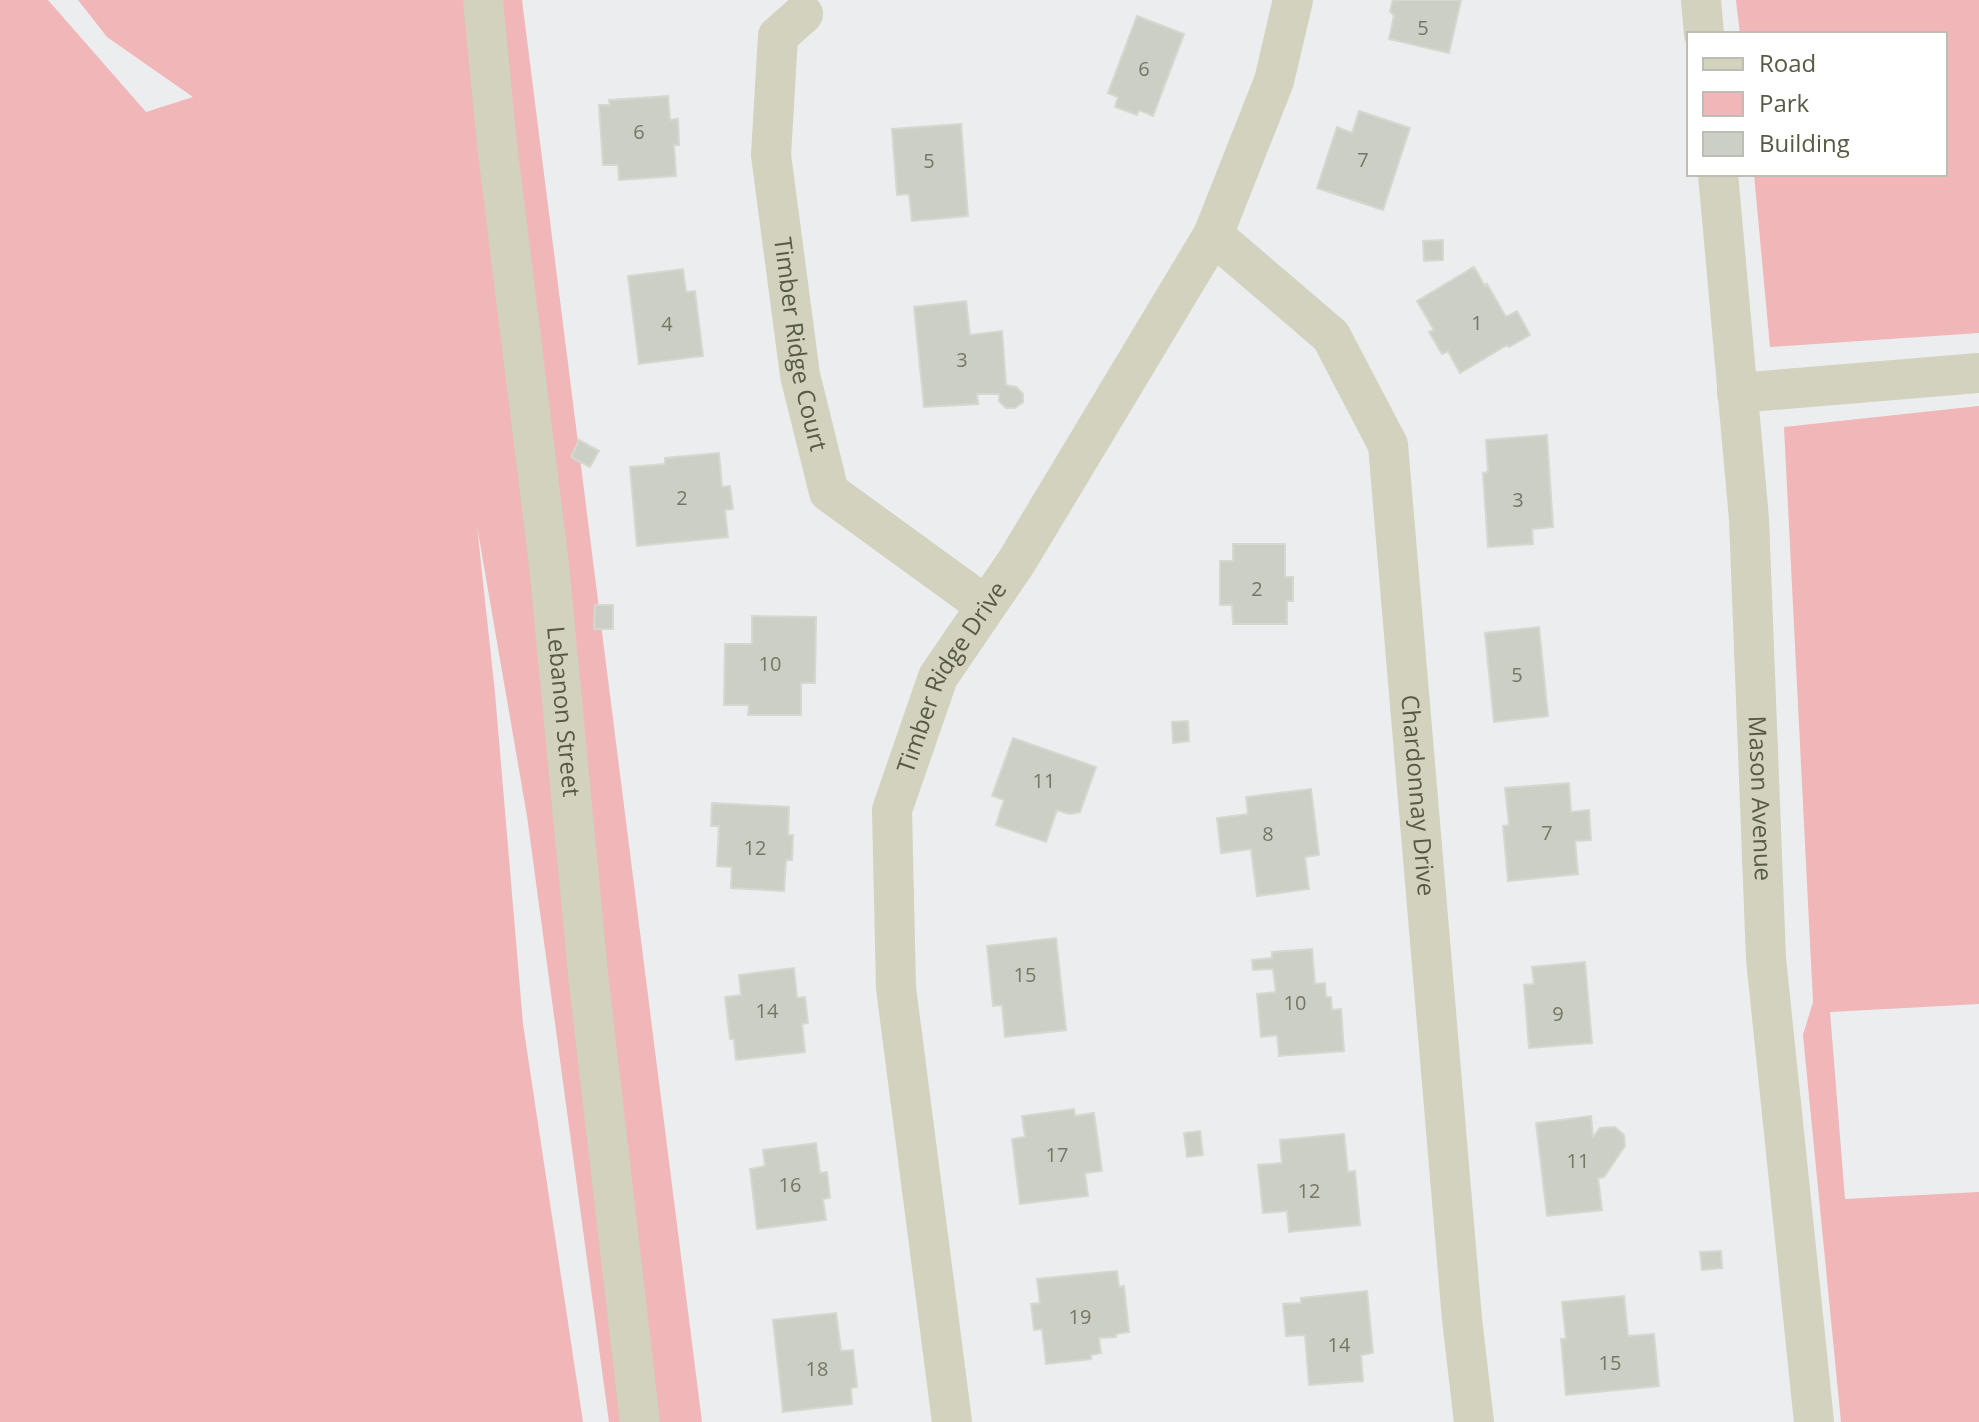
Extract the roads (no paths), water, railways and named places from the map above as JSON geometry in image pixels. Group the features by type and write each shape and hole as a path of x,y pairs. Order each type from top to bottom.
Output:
{"street":[{"name":"Lebanon Street","path":"483,0 497,144 549,565 589,983 640,1422"},
{"name":"Timber Ridge Drive","path":"952,1422 896,988 892,810 938,677 1017,561 1213,235 1274,81 1293,0"},
{"path":"1701,0 1704,32"},
{"name":"Timber Ridge Court","path":"803,14 778,36 771,155 800,375 829,492 986,606"},
{"name":"Mason Avenue","path":"1718,176 1749,519 1766,959 1814,1422"},
{"name":"Chardonnay Drive","path":"1213,235 1331,336 1388,445 1459,1287 1474,1422"},
{"path":"1737,393 1979,373"}]}
